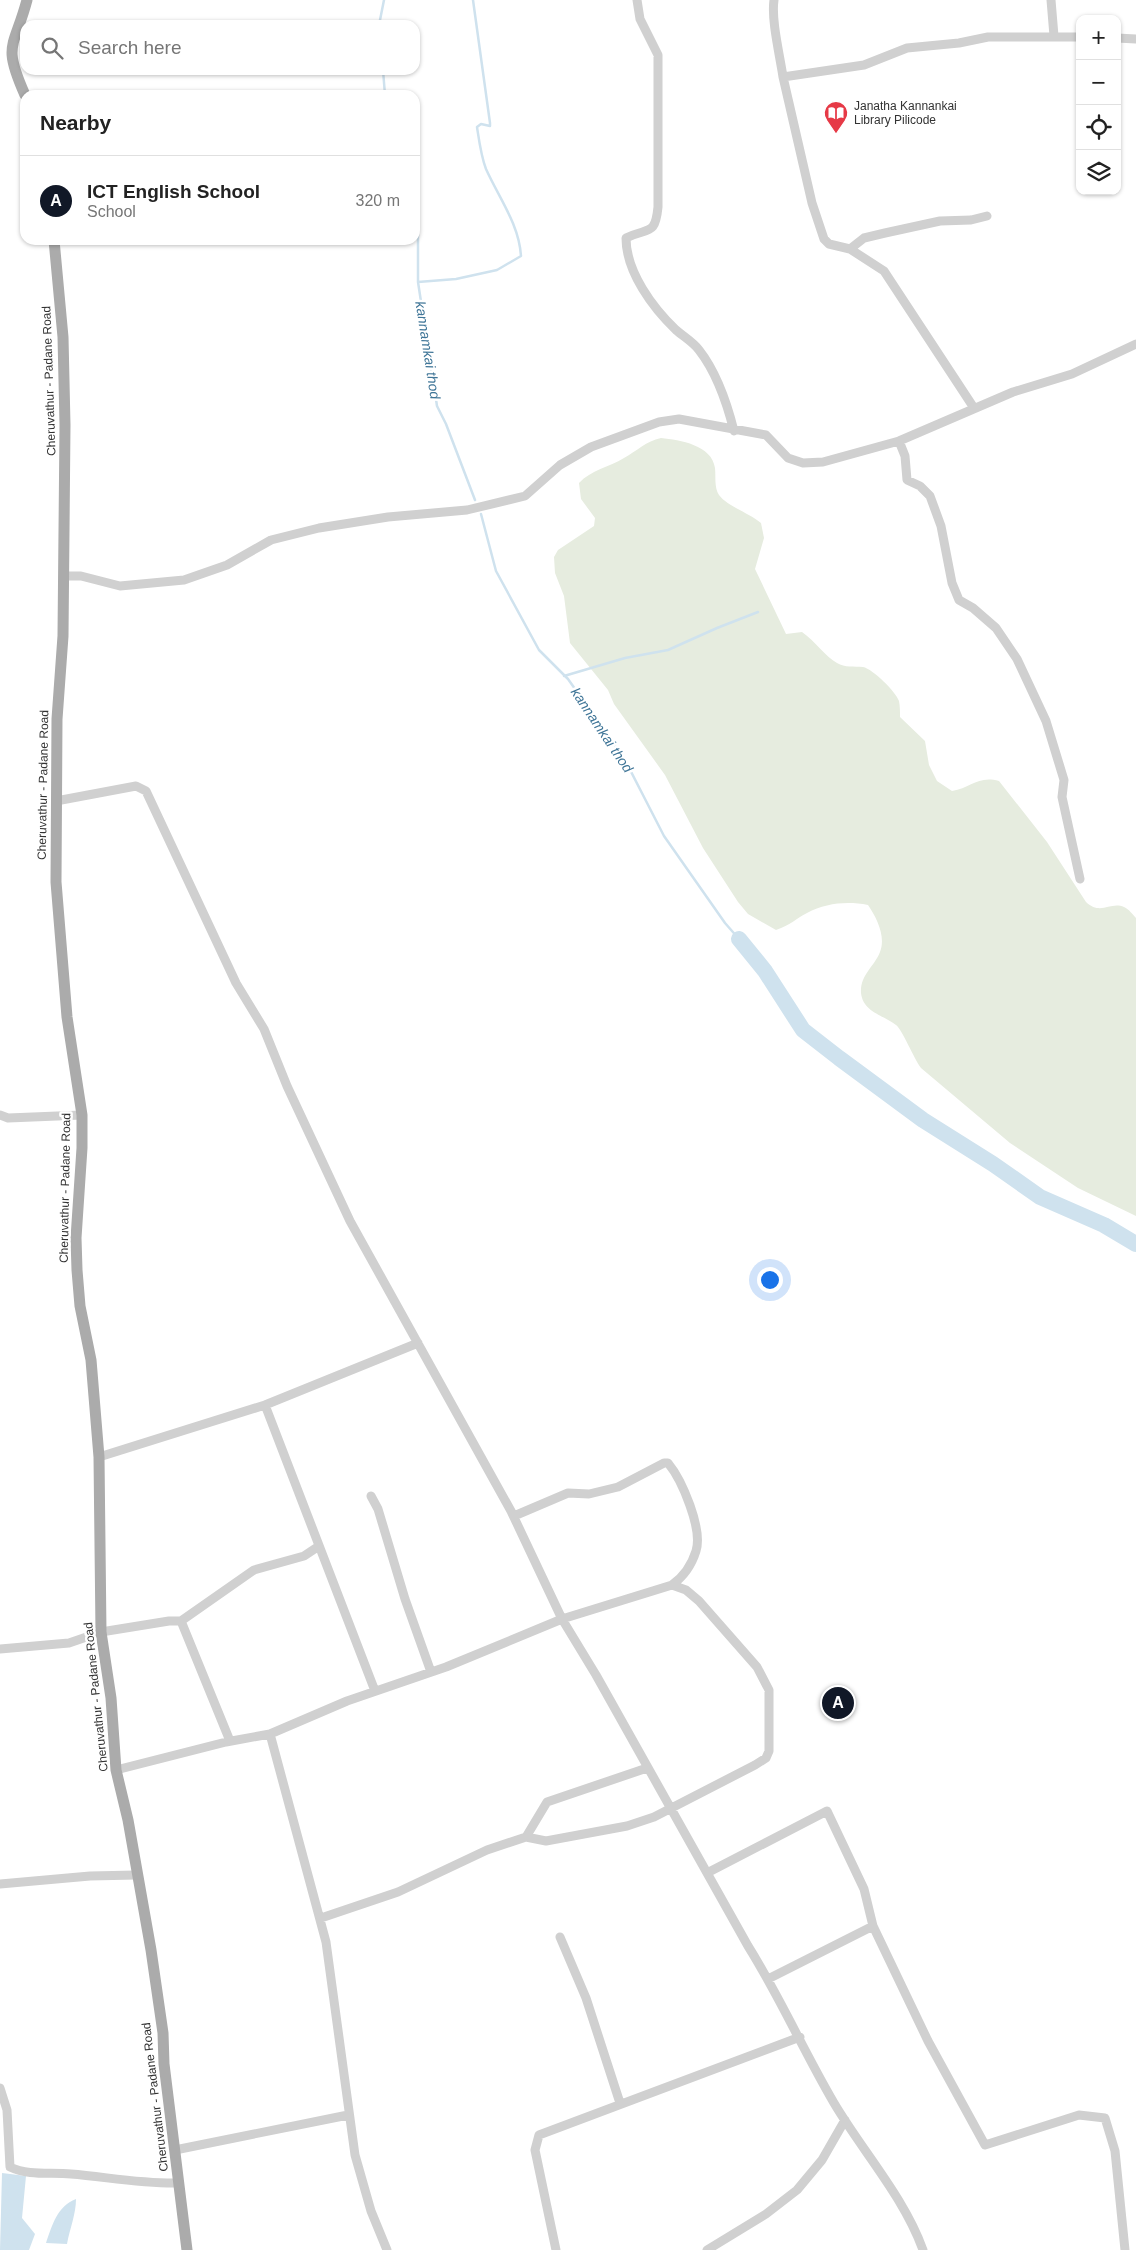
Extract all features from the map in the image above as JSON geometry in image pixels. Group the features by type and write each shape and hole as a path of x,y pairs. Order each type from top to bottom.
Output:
{"main road":[{"path":"23,90 11,55 13,38 26,0"},
{"name":"Cheruvathur - Padane Road","path":"54,245 64,372 64,576 63,636 57,719 56,882 67,1018 82,1115 82,1148 76,1238 77,1270 80,1306 91,1360 99,1457 101,1632 111,1698 116,1770 128,1820 163,2033 187,2250"}],"street":[{"path":"637,0 640,19 658,55 658,208 656,224 653,229 626,238 626,245 641,284 658,310 699,350 714,372 729,411 734,431"},
{"path":"774,0 772,14 777,32 783,77 812,203 824,239 829,244 850,249 884,271 974,408"},
{"path":"1051,0 1054,36"},
{"path":"783,77 864,65 907,48 959,43 988,37 1076,37"},
{"path":"1121,38 1136,38"},
{"path":"850,249 864,238 885,232 940,221 971,220 987,216"},
{"path":"64,576 81,576 120,586 184,580 227,565 271,540 290,535 388,517 467,510 525,496 560,465 591,448 659,422 679,419 734,431 766,435 788,458 803,463 823,462 899,441 1013,392 1072,374 1136,344"},
{"path":"899,441 905,456 908,480 920,486 930,496 937,513 947,566 959,600 973,608 996,628 1017,659 1046,721 1064,780 1062,797 1080,879"},
{"path":"56,801 136,786 146,791 236,983 264,1029 328,1177 514,1516 562,1619 596,1675 670,1809 768,1979 845,2120 898,2200 923,2250"},
{"path":"0,1115 8,1118 82,1115"},
{"path":"99,1457 266,1405 418,1343"},
{"path":"266,1405 375,1691"},
{"path":"116,1770 230,1741 270,1734 375,1691 431,1672 562,1619 672,1585 682,1578 697,1550 697,1537 686,1496 676,1472 668,1463 664,1463 618,1488 589,1494 568,1493 514,1516"},
{"path":"371,1496 378,1509 405,1599 431,1672"},
{"path":"0,1649 68,1643 101,1632 169,1621 181,1621 254,1570 304,1556 319,1546"},
{"path":"321,1918 398,1892 487,1850 526,1837 546,1841 611,1830 654,1817 766,1758 769,1751 769,1690 757,1667 699,1601 686,1590 672,1585"},
{"path":"181,1621 230,1741"},
{"path":"270,1734 309,1882 321,1918 348,2115 360,2177 387,2250"},
{"path":"526,1837 547,1802 647,1768"},
{"path":"707,1873 826,1811 864,1889 873,1926 928,2041 985,2145 1079,2115 1105,2118 1115,2151 1125,2250"},
{"path":"0,1884 90,1876 136,1876"},
{"path":"768,1979 873,1926"},
{"path":"560,1936 586,1998 620,2103"},
{"path":"556,2250 535,2150 539,2135 800,2037"},
{"path":"0,2088 7,2110 10,2167 21,2172 70,2173 137,2182 179,2183"},
{"path":"176,2150 348,2115"},
{"path":"706,2250 766,2214 797,2190 822,2160 845,2120"}],"shaded area":[{"path":"661,438 686,442 702,449 708,454 713,460 719,495 727,503 761,523 764,538 755,569 786,634 802,632 840,665 863,667 878,676 897,697 900,717 925,741 929,765 937,781 952,791 980,781 999,781 1047,842 1086,902 1096,908 1124,907 1136,918 1136,1216 1078,1188 1010,1143 921,1068 899,1028 865,1005 861,987 882,946 881,934 875,916 868,905 844,903 829,905 807,913 776,930 748,914 738,902 703,848 665,775 614,704 608,690 570,643 564,596 555,573 554,557 558,550 594,526 595,518 581,499 579,483 651,441"}],"water":[{"path":"2,2173 26,2176 22,2218 35,2234 29,2250 0,2250"},
{"path":"76,2199 67,2244 46,2243 56,2217 64,2206"}],"waterway":[{"name":"kannamkai thod","path":"380,20 384,0"},
{"path":"418,282 456,279 497,270 521,256 517,233 486,169 480,148 477,127 481,124 490,126 490,123 473,0"},
{"name":"kannamkai thod","path":"383,75 385,90"},
{"name":"kannamkai thod","path":"418,245 418,282 437,406 446,424 475,500"},
{"name":"kannamkai thod","path":"481,514 496,571 539,650 568,679 625,760 664,836 725,923 739,939"},
{"path":"564,676 625,658 668,650 758,612"},
{"path":"739,939 765,971 803,1030 839,1058 923,1120 993,1164 1040,1197 1104,1225 1136,1244"}],"place":[{"name":"Janatha Kannankai Library Pilicode","path":"836,134"},
{"name":"ICT English School","path":"838,1703"}]}
